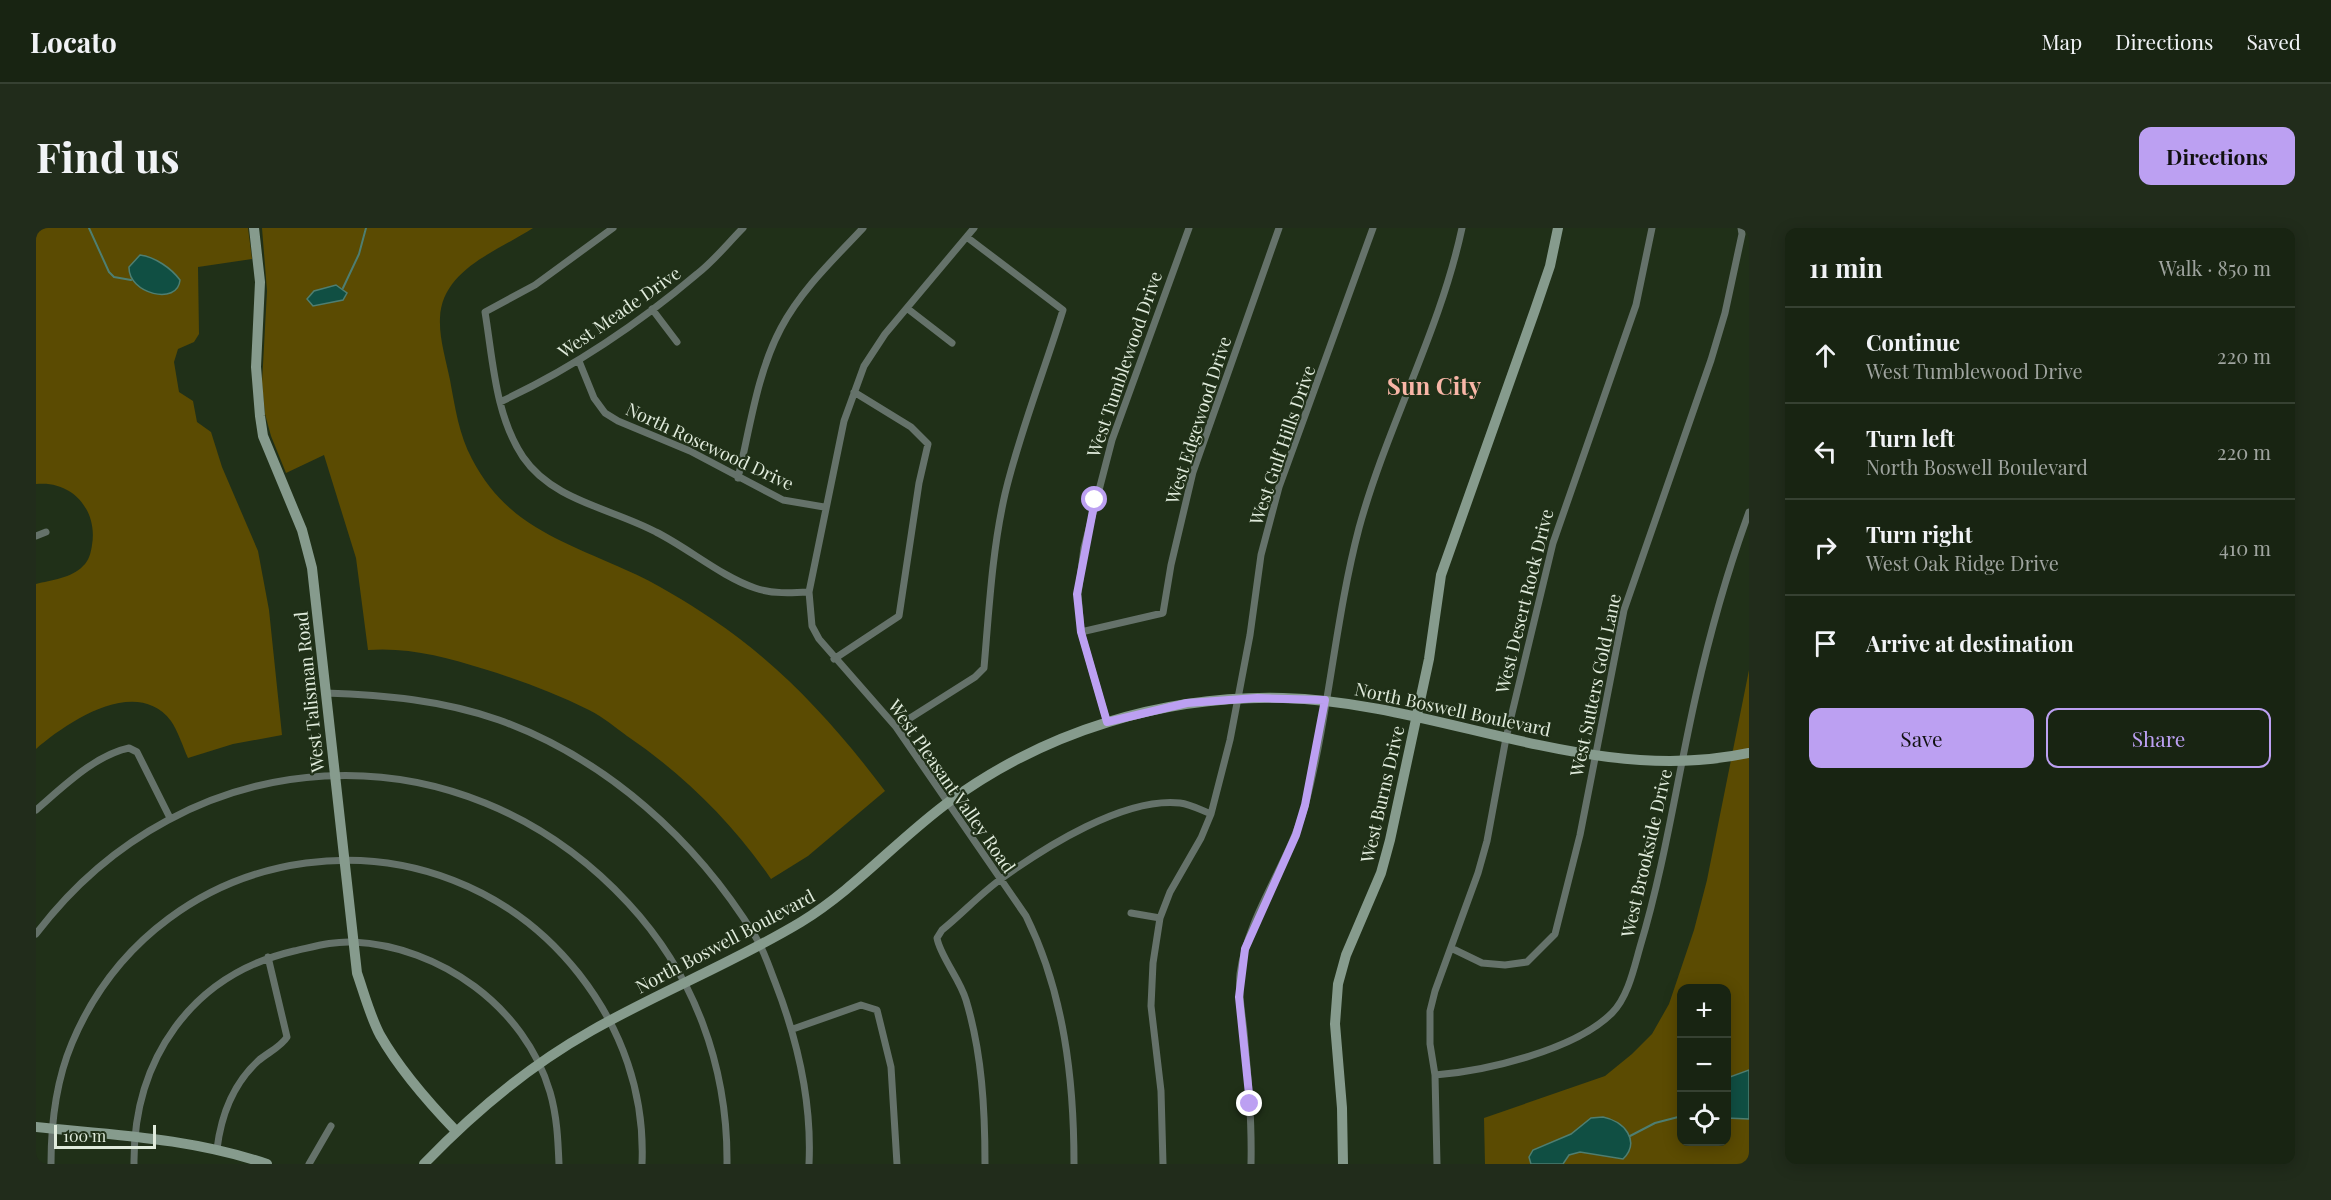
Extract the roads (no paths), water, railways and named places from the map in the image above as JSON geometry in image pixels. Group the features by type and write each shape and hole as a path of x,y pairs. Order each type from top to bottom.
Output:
{"street":[{"name":"West Talisman Road","path":"254,228 260,282 256,367 260,416 263,436 302,530 312,568 333,774 357,973 379,1033 431,1106 456,1131"},
{"path":"613,228 535,285 485,312 506,426 524,458 561,492 655,531 741,582 758,589 784,593 809,592"},
{"name":"West Meade Drive","path":"500,402 579,362 699,273 742,228"},
{"path":"738,478 763,368 781,327 801,297 863,228"},
{"name":"West Pleasant Valley Road","path":"974,228 968,238 885,334 864,366 844,421 825,507 809,592 812,626 834,658 896,727 1026,916 1053,982 1068,1062 1074,1164"},
{"name":"West Tumblewood Drive","path":"1107,722 1081,632 1077,594 1095,500 1112,440 1189,228"},
{"name":"West Edgewood Drive","path":"1081,632 1163,613 1170,565 1193,472 1280,228"},
{"name":"West Gulf Hills Drive","path":"1163,1164 1161,1091 1151,1006 1153,963 1160,918 1170,892 1201,838 1210,814 1230,740 1236,699 1250,636 1261,555 1279,487 1374,228"},
{"path":"1251,1164 1250,1104 1239,997 1240,976 1248,940 1285,862 1302,815 1347,577 1360,526 1443,296 1462,228"},
{"name":"West Burns Drive","path":"1343,1164 1342,1108 1335,1024 1338,984 1346,955 1381,873 1390,840 1429,659 1441,575 1539,299 1558,228"},
{"name":"West Desert Rock Drive","path":"1437,1164 1435,1076 1430,1044 1430,1011 1450,948 1469,901 1487,841 1506,738 1552,543 1636,305 1652,228"},
{"name":"West Sutters Gold Lane","path":"1450,948 1482,963 1505,965 1527,962 1555,934 1580,835 1594,754 1624,610 1711,360 1725,313 1742,234 1741,228"},
{"path":"896,727 975,677 984,668 994,561 1005,496 1022,431 1063,310 968,238"},
{"path":"652,309 677,342"},
{"path":"908,309 952,343"},
{"name":"North Rosewood Drive","path":"579,362 594,398 605,413 690,451 783,501 825,507"},
{"path":"834,658 899,616 919,483 928,444 912,427 854,392"},
{"name":"West Brookside Drive","path":"1435,1076 1465,1073 1560,1046 1588,1031 1613,1012 1629,983 1652,906 1711,633 1749,512"},
{"path":"36,536 46,532"},
{"path":"325,693 382,695 462,709 531,733 569,752 626,789 657,817 694,854 760,945 793,1029 805,1087 809,1164"},
{"name":"North Boswell Boulevard","path":"423,1164 456,1131 539,1063 611,1021 760,945 825,907 948,802 1013,762 1107,722 1187,703 1236,699 1325,700 1506,738 1644,762 1749,753"},
{"path":"36,810 95,764 120,750 129,748 136,752 170,818"},
{"path":"36,934 76,887 109,857 170,818 199,804 247,788 290,778 333,774 390,777 448,790 519,817 550,835 579,856 629,904 662,943 686,982 707,1034 721,1085 727,1138 727,1164"},
{"path":"985,1164 984,1106 975,1041 966,999 956,973 939,947 937,938 942,930 1000,879 1066,836 1109,817 1166,802 1184,804 1210,814"},
{"path":"51,1164 51,1128 61,1076 71,1044 115,970 148,935 173,914 207,894 244,877 271,868 343,859 411,866 452,879 501,904 545,936 565,957 611,1021 631,1074 640,1107 642,1164"},
{"path":"1131,913 1160,918"},
{"path":"134,1164 134,1136 146,1084 171,1032 221,980 268,957 320,945 352,942 382,947 439,963 486,995 504,1015 539,1063 550,1091 556,1119 559,1164"},
{"path":"217,1149 223,1117 233,1093 252,1066 287,1037 268,957"},
{"path":"793,1029 861,1005 877,1010 891,1067 897,1164"},
{"path":"309,1164 331,1126"},
{"path":"36,1127 134,1136 217,1149 267,1164"}],"water":[{"path":"140,255 157,261 172,271 180,280 177,288 171,293 163,294 144,290 136,284 129,267"},
{"path":"336,285 347,293 343,300 313,306 307,299 314,291"},
{"path":"1749,1070 1749,1119 1731,1118 1731,1077"},
{"path":"1603,1117 1618,1123 1628,1133 1630,1145 1623,1159 1580,1152 1569,1155 1563,1164 1531,1164 1529,1157 1533,1150 1571,1134 1591,1118"}],"waterway":[{"path":"89,228 109,272 114,277 131,280"},
{"path":"343,288 359,254 366,228"},
{"path":"1630,1136 1655,1123 1677,1117"}],"district":[{"name":"Sun City","path":"1434,385"}]}
